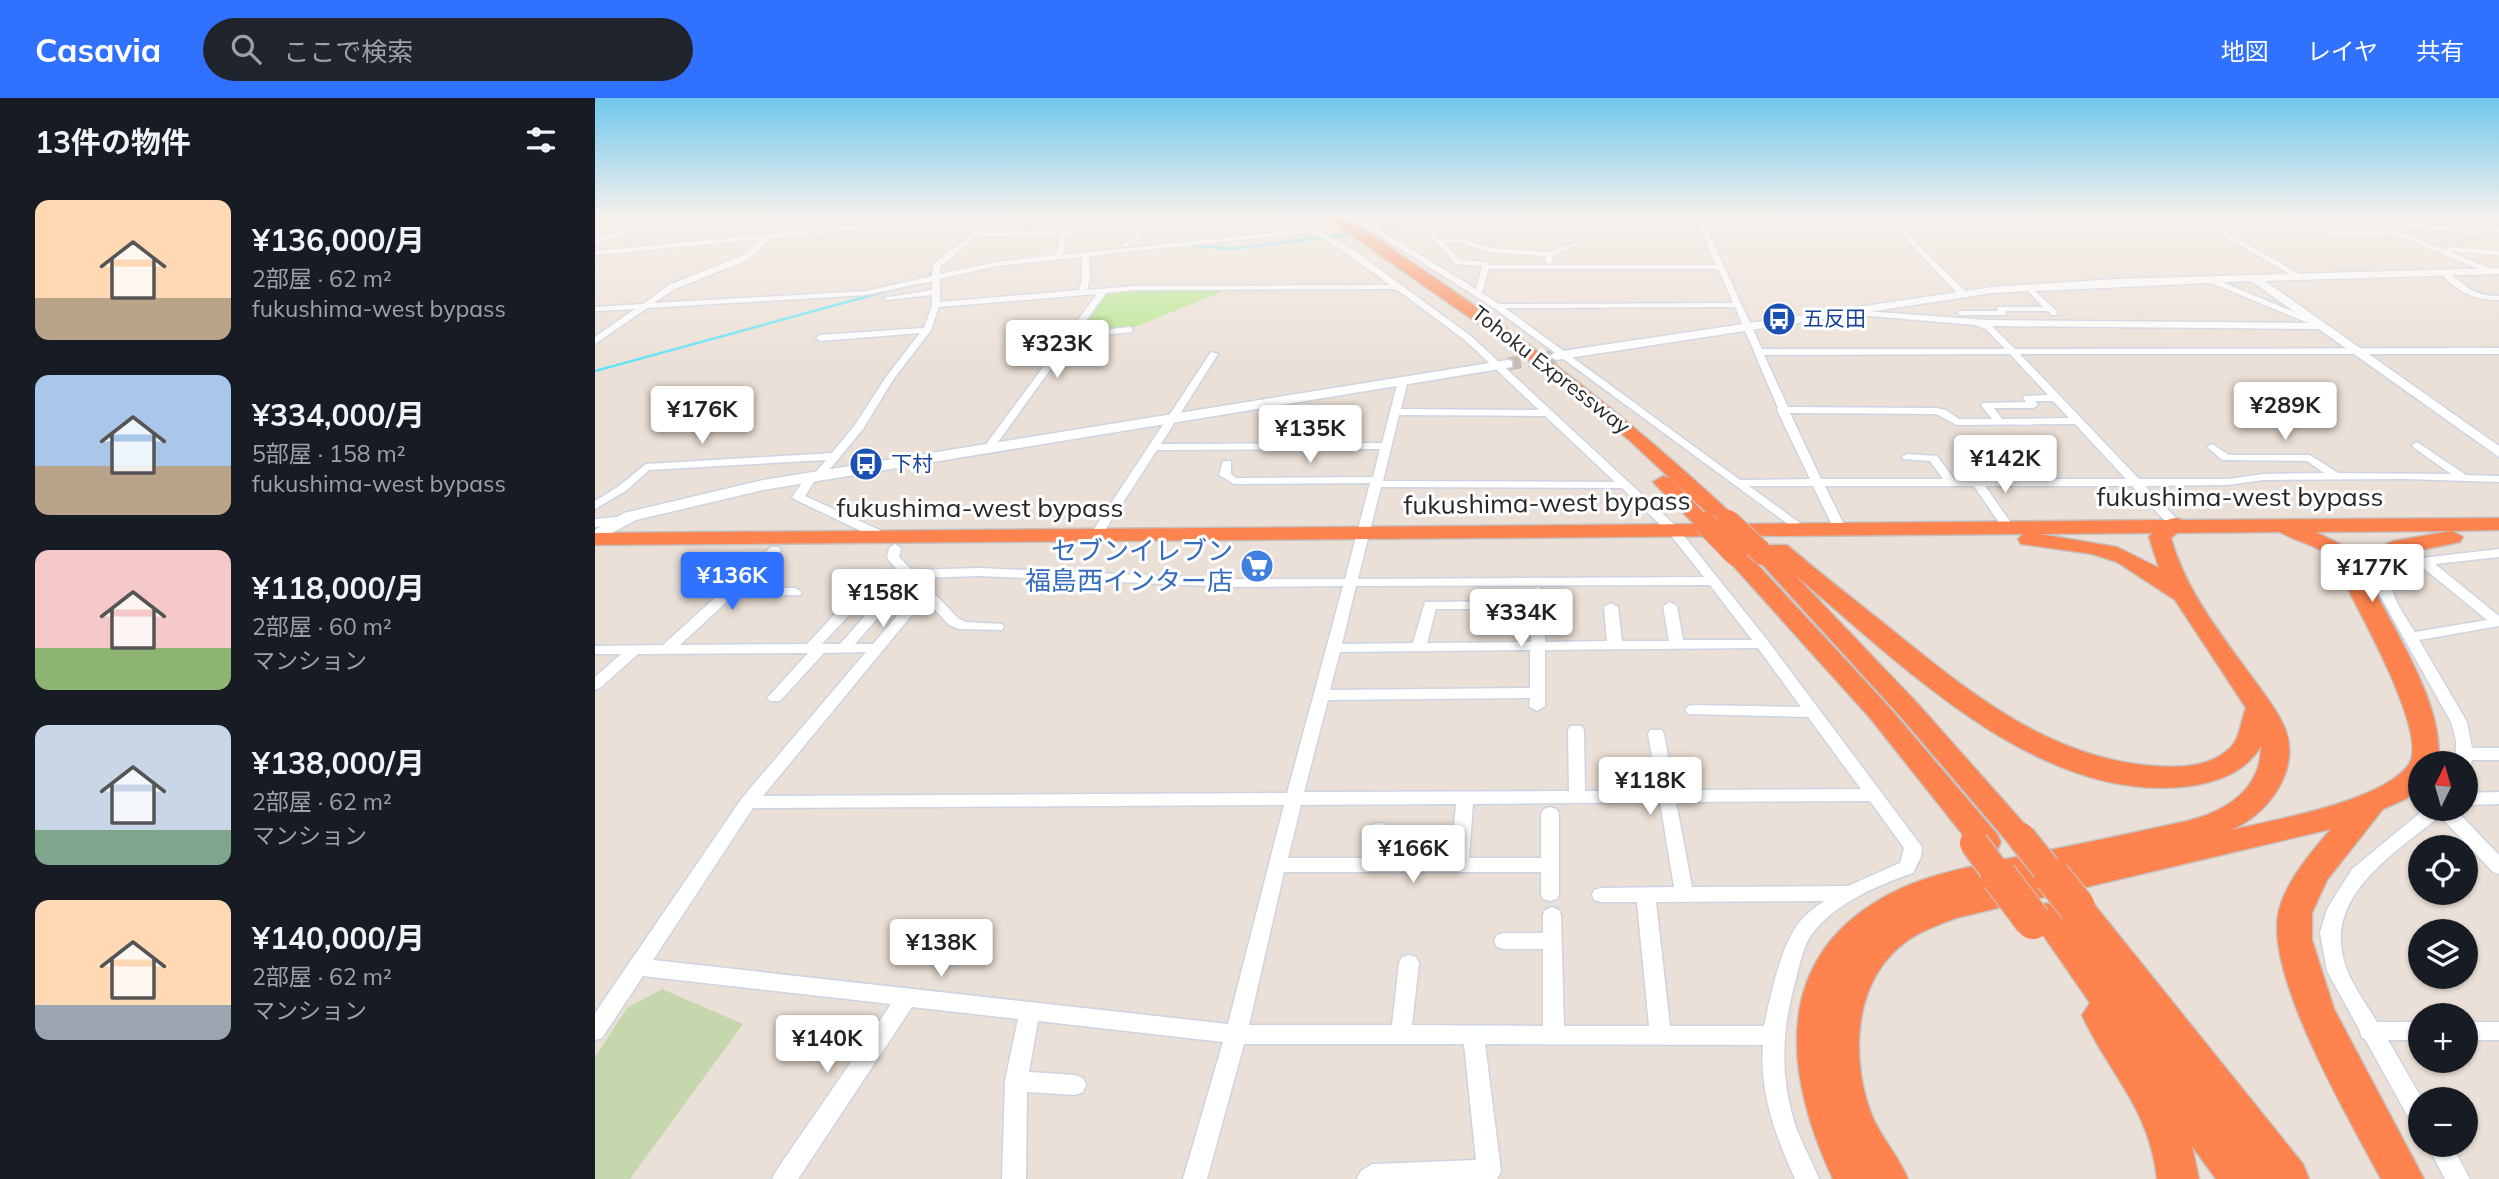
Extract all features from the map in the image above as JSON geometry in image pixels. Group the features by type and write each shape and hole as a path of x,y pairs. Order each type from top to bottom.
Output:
{"highway":[{"name":"Tohoku Expressway","path":"1398,266 1547,380 1635,456 1705,523 1879,712 1980,842 2052,915"},
{"name":"Tohoku Expressway","path":"1411,266 1460,299 1616,418 1771,552"},
{"name":"fukushima-west bypass","path":"2168,531 2271,524 2494,531"},
{"path":"2271,524 2308,535 2331,547 2356,570 2360,590 2417,707 2426,733 2427,751"},
{"name":"fukushima-west bypass","path":"1677,536 1800,529 2011,532"},
{"name":"fukushima-west bypass","path":"595,538 889,542 2168,531 2308,535 2494,531"},
{"path":"1854,1179 1837,1149 1822,1102 1815,1064 1813,1025 1829,973 1849,942 1888,910 1930,890 2203,828 2234,816 2249,806 2273,771 2272,729 2193,609 2162,549 2168,531"},
{"path":"2356,570 2377,553 2390,548 2494,531"},
{"path":"2011,532 2092,547 2131,558 2154,572 2193,609"},
{"name":"fukushima-west bypass","path":"595,550 775,550 889,542 1096,535 1361,539"},
{"path":"1771,552 1959,698 2015,735 2061,758 2105,771 2142,777 2197,775 2223,766 2244,751 2259,709"},
{"path":"1771,552 2021,837 2087,996 2163,1112 2177,1160 2178,1179"},
{"path":"1887,1179 1863,1141 1850,1111 1839,1051 1847,998 1869,958 1884,939 1907,924 1952,906 2320,821 2396,792 2408,781"},
{"path":"2371,803 2308,884 2295,913 2296,951 2309,998 2403,1179"},
{"path":"2052,915 2241,1179"},
{"path":"2052,915 2288,1179"}],"street":[{"path":"595,341 678,284 722,266"},
{"path":"938,266 934,277 936,305 927,330 889,379 859,427 798,497 889,542 894,558 954,622 964,626 997,627"},
{"path":"595,309 866,293 984,266"},
{"path":"1082,293 1086,279 1086,266"},
{"path":"1369,266 1504,365 1546,413 1626,485 1677,536 1763,644 1913,847 1913,857 1907,868 1876,877 1818,917 1802,933 1781,993 1771,1046 1781,1118 1807,1179"},
{"path":"1426,266 1497,306 1559,355 1800,529"},
{"path":"1474,292 1481,290 1486,266"},
{"path":"1514,266 1721,267 1782,410 1840,529"},
{"path":"1936,266 1962,293"},
{"path":"2281,266 2301,278"},
{"path":"1559,355 1962,293 2028,287 2497,272"},
{"path":"2445,273 2460,289 2476,299 2499,298"},
{"path":"2255,279 2362,351 2398,381 2499,453"},
{"path":"2212,280 2323,326"},
{"path":"936,305 1166,288 1400,287"},
{"path":"2028,287 2065,323"},
{"path":"989,447 1103,291"},
{"path":"887,298 936,292"},
{"path":"1945,296 1959,313 1972,323 1989,327 2136,482 2168,531"},
{"path":"1497,306 1736,305"},
{"path":"1959,313 2050,309"},
{"path":"1838,311 1972,323 2323,326"},
{"path":"820,338 927,330"},
{"path":"1070,336 1129,330"},
{"path":"1759,352 2499,351"},
{"path":"1096,535 1153,447 1176,418 1214,354"},
{"path":"595,523 617,521 683,503 817,475 1504,365"},
{"path":"1195,1179 1236,1034 1277,865 1403,381"},
{"path":"1999,421 1986,405 2033,405 2028,398 2055,398"},
{"path":"1782,410 1935,411 1957,422 2078,421"},
{"path":"1395,412 1546,413"},
{"path":"2417,444 2463,477"},
{"path":"1153,447 1386,446"},
{"path":"2212,447 2226,458 2310,458 2335,477"},
{"path":"595,506 623,488 646,467 833,456"},
{"path":"1907,457 1934,458 1949,481"},
{"path":"1964,458 2011,532"},
{"path":"1227,463 1224,475 1234,481 1626,485"},
{"path":"1739,483 2136,482 2335,477 2499,479"},
{"path":"595,538 617,521"},
{"path":"667,649 775,550"},
{"path":"2463,751 2459,722 2410,638 2383,582 2386,568 2499,553"},
{"path":"2423,561 2496,625"},
{"path":"775,698 868,587 898,586 979,572 1232,583 1714,581"},
{"path":"595,1031 748,802 874,648 917,583"},
{"path":"843,649 898,586"},
{"path":"729,592 795,592"},
{"path":"1321,695 1537,700 1538,598 1430,605 1419,647"},
{"path":"1670,606 1677,645"},
{"path":"1611,607 1615,646"},
{"path":"2410,638 2496,625"},
{"path":"1333,648 1763,644"},
{"path":"597,652 635,649 874,648"},
{"path":"595,685 635,649"},
{"path":"1693,710 1813,712"},
{"path":"1576,730 1577,797"},
{"path":"1656,734 1683,894"},
{"path":"2478,756 2499,754"},
{"path":"748,802 1874,794"},
{"path":"2478,799 2499,798"},
{"path":"1459,865 1465,799"},
{"path":"1550,813 1550,894"},
{"path":"2408,1095 2337,971 2330,933 2336,909 2358,874 2422,821"},
{"path":"2456,821 2499,867"},
{"path":"1371,865 1379,829"},
{"path":"1277,865 1550,865"},
{"path":"1646,894 1660,1033"},
{"path":"1601,895 1853,894"},
{"path":"1552,915 1554,1034"},
{"path":"1504,941 1553,941"},
{"path":"1401,1034 1409,963"},
{"path":"640,967 1236,1034 1660,1033 1773,1036"},
{"path":"784,1179 908,996"},
{"path":"1014,1179 1012,1139 1016,1081 1030,1011"},
{"path":"2369,1031 2408,1031"},
{"path":"2478,1031 2499,1031"},
{"path":"1369,1179 1372,1176 1489,1171 1473,1034"},
{"path":"1016,1081 1075,1085"},
{"path":"2445,1157 2458,1179"}],"green space":[{"path":"1231,288 1130,329 1073,334 1104,292"},
{"path":"662,989 743,1024 630,1179 595,1179 595,1057 627,1008"}],"waterway":[{"path":"927,280 935,266"},
{"path":"595,371 898,288"}],"tunnel":[{"path":"1508,364 1556,356"}],"place":[{"name":"五反田","path":"1779,319"},
{"name":"下村","path":"866,464"},
{"name":"セブンイレブン 福島西インター店","path":"1257,566"}]}
